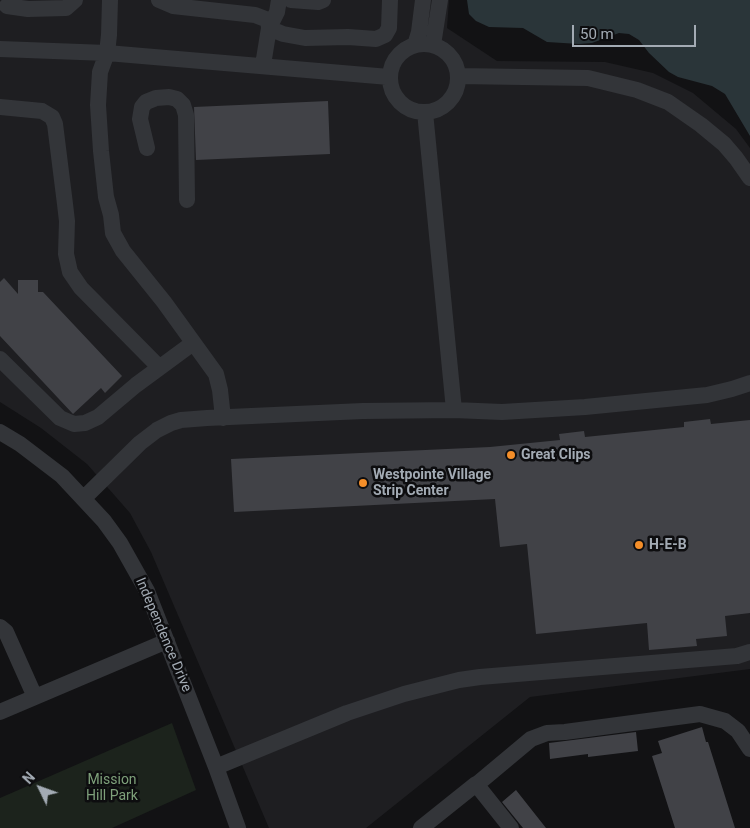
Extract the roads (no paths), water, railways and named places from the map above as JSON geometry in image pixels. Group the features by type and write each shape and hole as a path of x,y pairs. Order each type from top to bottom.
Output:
{"street":[{"path":"7,6 28,9 66,8 74,3 75,0"},
{"path":"110,0 109,35 100,72 99,126 106,197 114,237 216,374 223,418"},
{"path":"159,0 168,5 242,7 268,20 269,28 264,65"},
{"path":"269,28 277,12 279,0"},
{"path":"291,0 318,2 322,0"},
{"path":"269,28 283,34 305,38 379,38 385,35 389,28 390,0"},
{"path":"415,45 419,32 423,0"},
{"path":"433,45 440,0"},
{"path":"415,45 433,45 443,49 451,57 456,66 458,76 457,87 452,97 444,105 425,112 413,110 403,105 391,88 392,66 397,56 405,49 415,45"},
{"path":"0,49 106,53 390,77"},
{"path":"458,76 588,78 637,90 668,102 701,125 724,144 750,178"},
{"path":"146,148 140,119 142,107 146,102 156,98 169,97 177,99 183,105 186,115 186,200"},
{"path":"0,106 42,111 52,117 55,124 67,221 66,254 70,272 81,288 159,367"},
{"path":"425,112 454,410"},
{"path":"0,359 60,418 74,424 85,423 98,417 159,367 193,343"},
{"path":"84,498 131,450 157,430 181,420 363,411 454,410 502,412 595,406 707,395 750,383"},
{"name":"Independence Drive","path":"0,432 41,458 84,498 104,521 134,567 147,591 167,641 238,828"},
{"path":"0,626 6,632 35,697"},
{"path":"0,712 167,641"},
{"path":"216,767 347,713 404,694 459,680 737,656 750,652"},
{"path":"421,828 530,739 547,733 700,714 725,720 738,731 750,749"},
{"path":"476,785 511,828"}],"place":[{"name":"Great Clips","path":"511,455"},
{"name":"Westpointe Village Strip Center","path":"363,483"},
{"name":"H-E-B","path":"639,545"}],"park label":[{"name":"Mission Hill Park","path":"112,788"}]}
